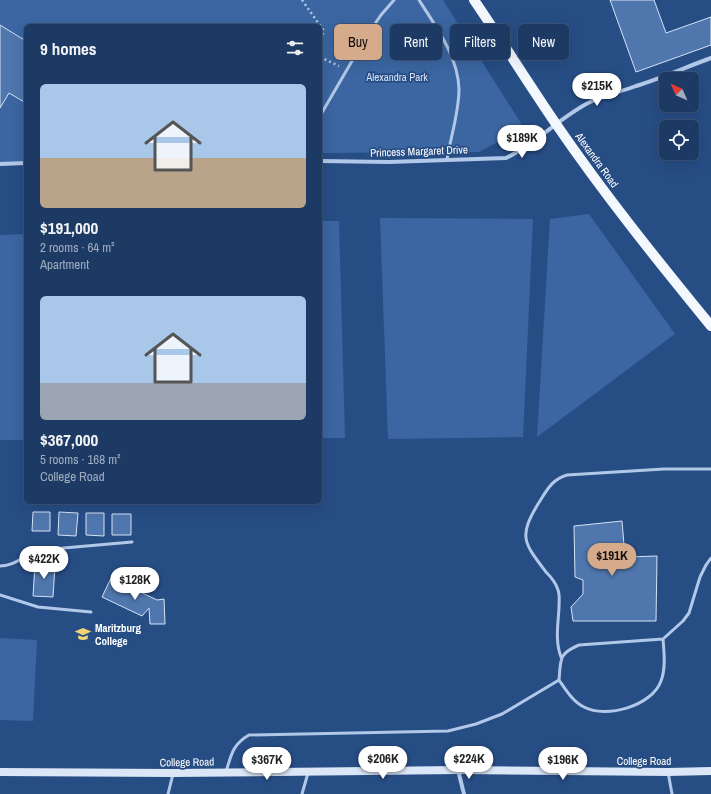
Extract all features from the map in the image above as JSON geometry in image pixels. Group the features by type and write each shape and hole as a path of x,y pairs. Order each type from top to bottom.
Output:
{"main road":[{"name":"Alexandra Road","path":"474,0 556,124 632,228 711,326"}],"street":[{"name":"Princess Margaret Drive","path":"322,161 389,162 506,158 521,150 573,111 607,94 635,87 711,58"},
{"path":"0,164 24,163"},
{"path":"458,770 464,794"},
{"name":"College Road","path":"0,772 173,773 458,770 711,771"}],"lane":[{"path":"322,113 381,15 394,0"},
{"path":"419,0 450,53 459,89 458,106 447,159"},
{"path":"663,639 664,673 661,683 656,691 646,700 634,707 621,710 596,711 584,707 574,700 560,680 561,657 557,640 559,601 558,590 555,583 531,552 526,542 525,532 528,522 550,485 558,478 568,475 664,469 711,469"},
{"path":"0,566 8,566 21,560 34,551 132,542"},
{"path":"561,657 566,651 579,645 663,639 683,622 689,613 700,577 711,558"},
{"path":"0,595 38,607 91,612"},
{"path":"226,772 235,747 241,740 249,735 448,731 476,724 502,714 560,680"},
{"path":"302,794 308,771"},
{"path":"668,772 672,794"},
{"path":"168,794 173,773"}],"path":[{"path":"302,0 319,24"},
{"path":"322,57 347,69"}],"green space":[{"name":"Alexandra Park","path":"0,0 443,0 458,24 450,24 450,60 481,60 524,128 479,152 322,153 322,24 24,24 24,164 0,166"},
{"path":"589,214 675,334 537,437 550,219"},
{"path":"380,218 533,219 523,437 388,439"},
{"path":"322,221 339,221 345,438 322,438"},
{"path":"24,234 24,440 0,440 0,235"},
{"path":"0,638 37,640 33,721 0,720"}],"building":[{"path":"610,0 654,0 666,33 711,17 711,45 636,72"},
{"path":"0,25 24,40 24,102 9,93 0,108"},
{"path":"33,512 50,512 50,531 32,531"},
{"path":"59,512 78,513 76,536 58,535"},
{"path":"86,513 104,513 104,536 86,535"},
{"path":"112,514 131,514 131,535 112,535"},
{"path":"622,521 625,557 657,556 656,621 573,621 571,607 583,594 583,580 575,577 574,526"},
{"path":"35,564 55,565 53,597 33,596"},
{"path":"111,578 157,600 164,599 165,624 150,624 149,608 142,616 102,597"}],"place":[{"name":"Maritzburg College","path":"83,634"}]}
